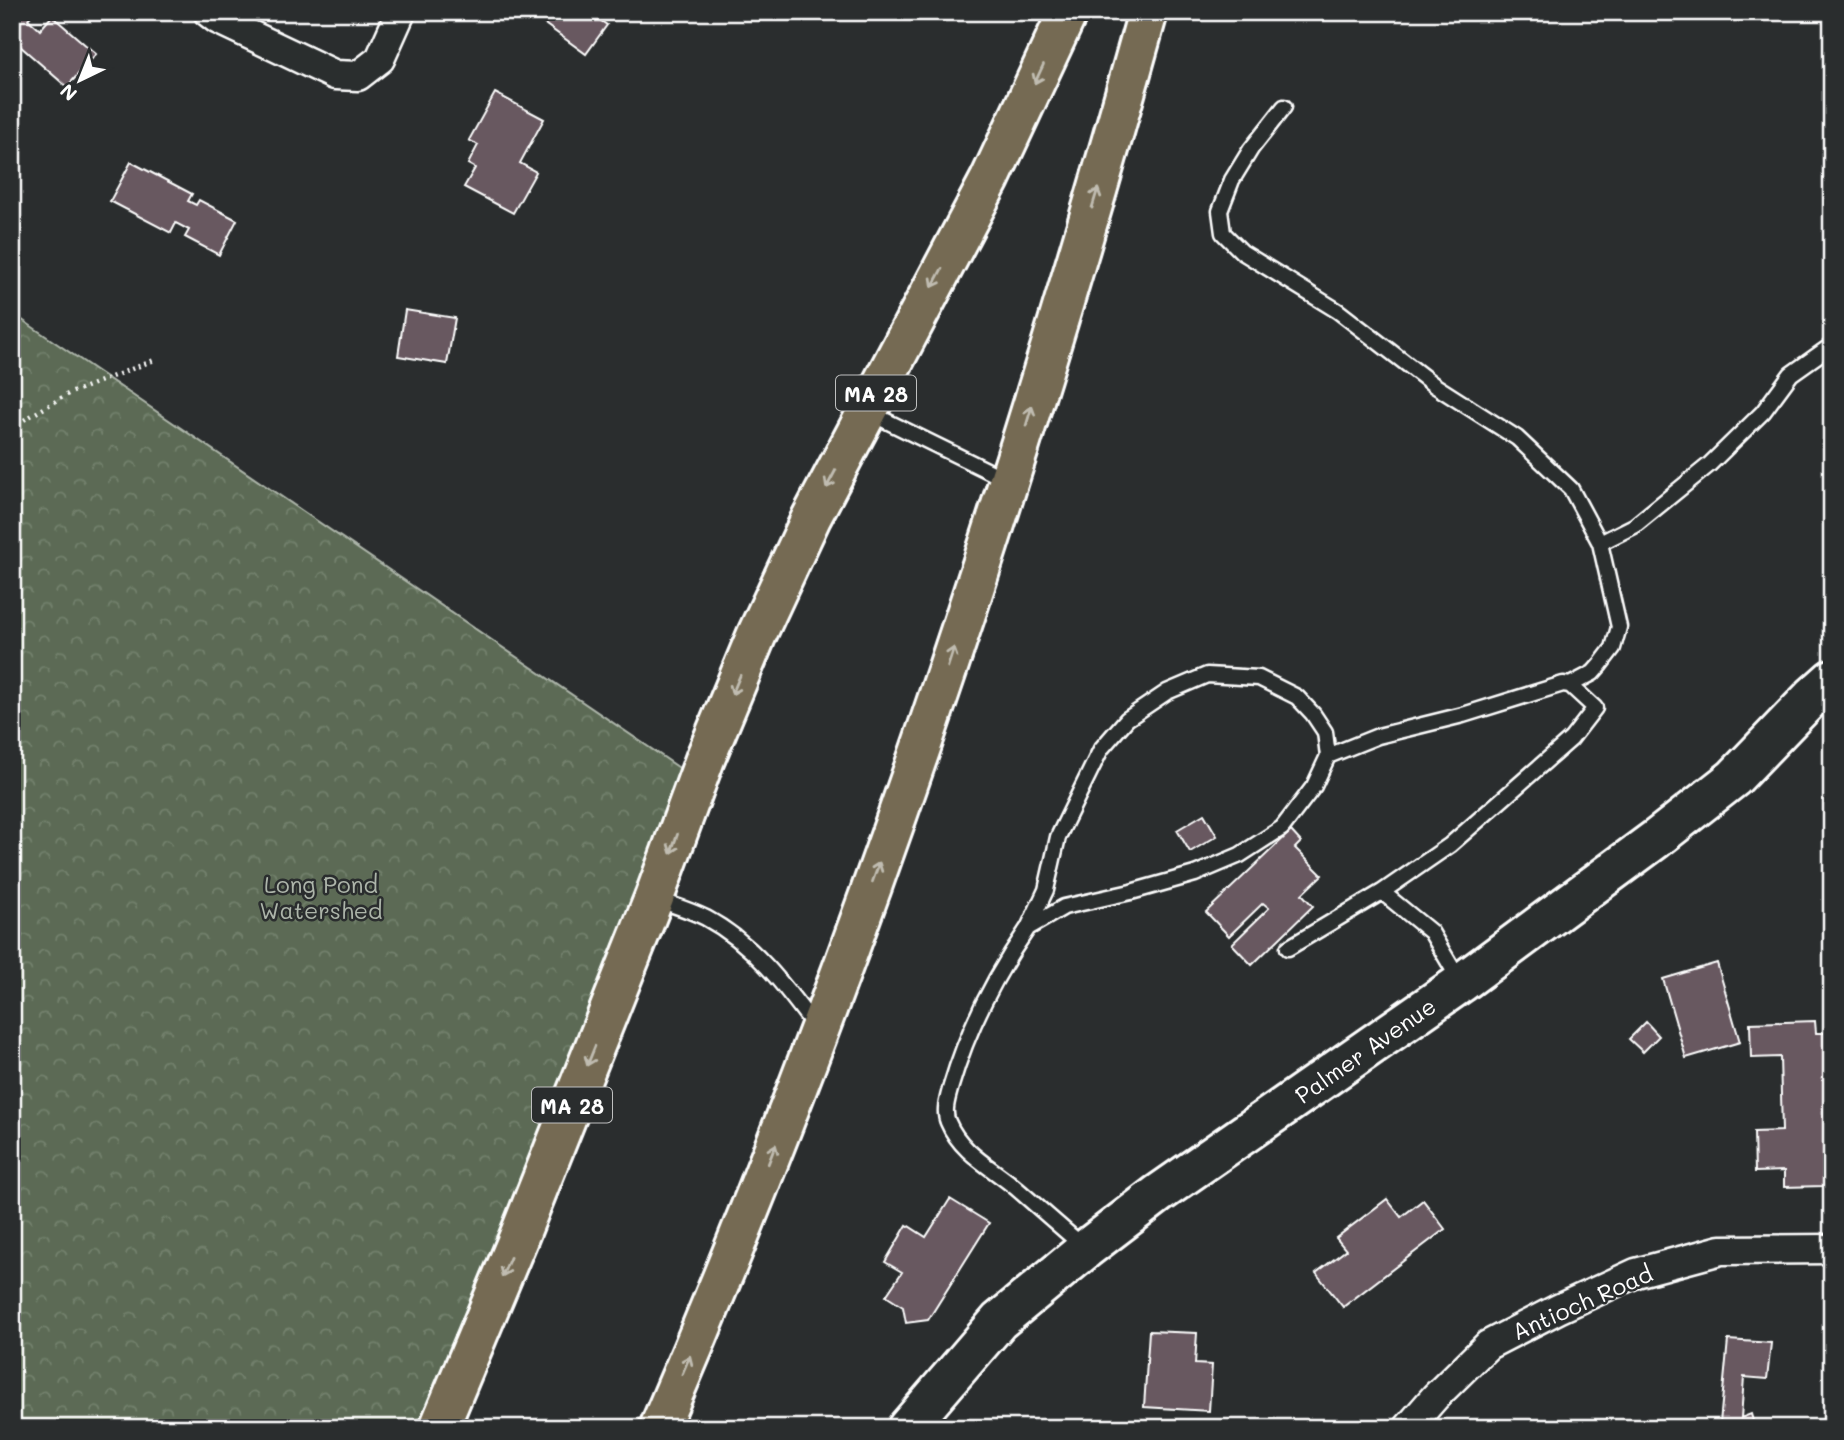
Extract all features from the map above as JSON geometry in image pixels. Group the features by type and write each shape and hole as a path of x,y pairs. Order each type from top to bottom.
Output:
{"highway":[{"name":"MA 28","path":"439,1428 518,1238 654,898 705,759 757,634 811,518 990,179 1068,12"},
{"path":"659,1428 752,1205 819,1032 921,748 1009,481 1115,133 1148,12"}],"main road":[{"name":"Palmer Avenue","path":"907,1428 999,1321 1086,1249 1158,1194 1461,983 1645,847 1734,778 1832,679"}],"street":[{"path":"208,12 217,19 335,75 358,76 380,59 401,12"},
{"name":"Antioch Road","path":"1408,1428 1435,1397 1489,1345 1636,1273 1721,1250 1832,1249"}],"lane":[{"path":"1284,107 1251,149 1232,180 1220,211 1223,233 1242,252 1338,311 1434,385 1517,438 1571,488 1600,543 1619,628 1613,648 1600,665 1593,673 1570,685"},
{"path":"1600,543 1634,526 1709,465 1763,412 1791,374 1832,345"},
{"path":"866,411 1009,481"},
{"path":"1028,928 1064,907 1195,874 1240,855 1282,828 1314,786 1328,755 1325,732 1297,696 1259,678 1207,675 1167,692 1127,719 1101,749 1058,837 1046,890 1028,928 986,996 961,1052 947,1102 946,1119 957,1139 970,1154 1013,1186 1086,1249"},
{"path":"1288,948 1382,892 1450,845 1571,739 1595,708 1570,685 1563,684 1463,715 1378,736 1328,755"},
{"path":"1382,892 1431,932 1461,983"},
{"path":"654,898 706,918 733,936 782,982 819,1032"}],"path":[{"path":"12,426 68,394 157,359"}],"green space":[{"name":"Long Pond Watershed","path":"12,313 697,780 439,1428 12,1428"}],"building":[{"path":"12,12 34,12 28,19 40,30 52,16 96,54 67,87 12,39"},
{"path":"549,12 592,12 591,14 607,25 586,54 542,22"},
{"path":"495,93 544,119 520,163 536,172 513,213 464,187 475,168 468,164 478,145 469,140"},
{"path":"131,162 192,194 188,201 196,205 199,200 237,220 219,255 185,237 189,230 176,223 171,233 110,201"},
{"path":"405,310 455,318 447,364 398,356"},
{"path":"1204,814 1217,836 1190,852 1177,830"},
{"path":"1291,831 1301,842 1295,848 1322,875 1302,894 1313,906 1252,965 1232,944 1269,908 1263,903 1229,936 1206,912"},
{"path":"1717,963 1740,1042 1686,1058 1663,979"},
{"path":"1815,1021 1816,1033 1828,1033 1829,1060 1832,1060 1832,1164 1824,1165 1824,1186 1784,1187 1784,1171 1755,1172 1754,1132 1782,1131 1780,1057 1751,1058 1750,1023"},
{"path":"1646,1022 1659,1036 1643,1052 1629,1039"},
{"path":"950,1199 989,1223 928,1320 906,1323 903,1307 886,1296 902,1272 885,1262 907,1225 926,1237"},
{"path":"1387,1199 1401,1217 1423,1200 1445,1229 1343,1307 1316,1273 1346,1250 1336,1238"},
{"path":"1149,1331 1197,1333 1195,1364 1212,1365 1209,1411 1144,1407"},
{"path":"1728,1340 1771,1343 1767,1379 1744,1377 1741,1418 1751,1414 1755,1428 1706,1428 1720,1423"},
{"path":"1637,1419 1639,1428 1613,1426"}]}
